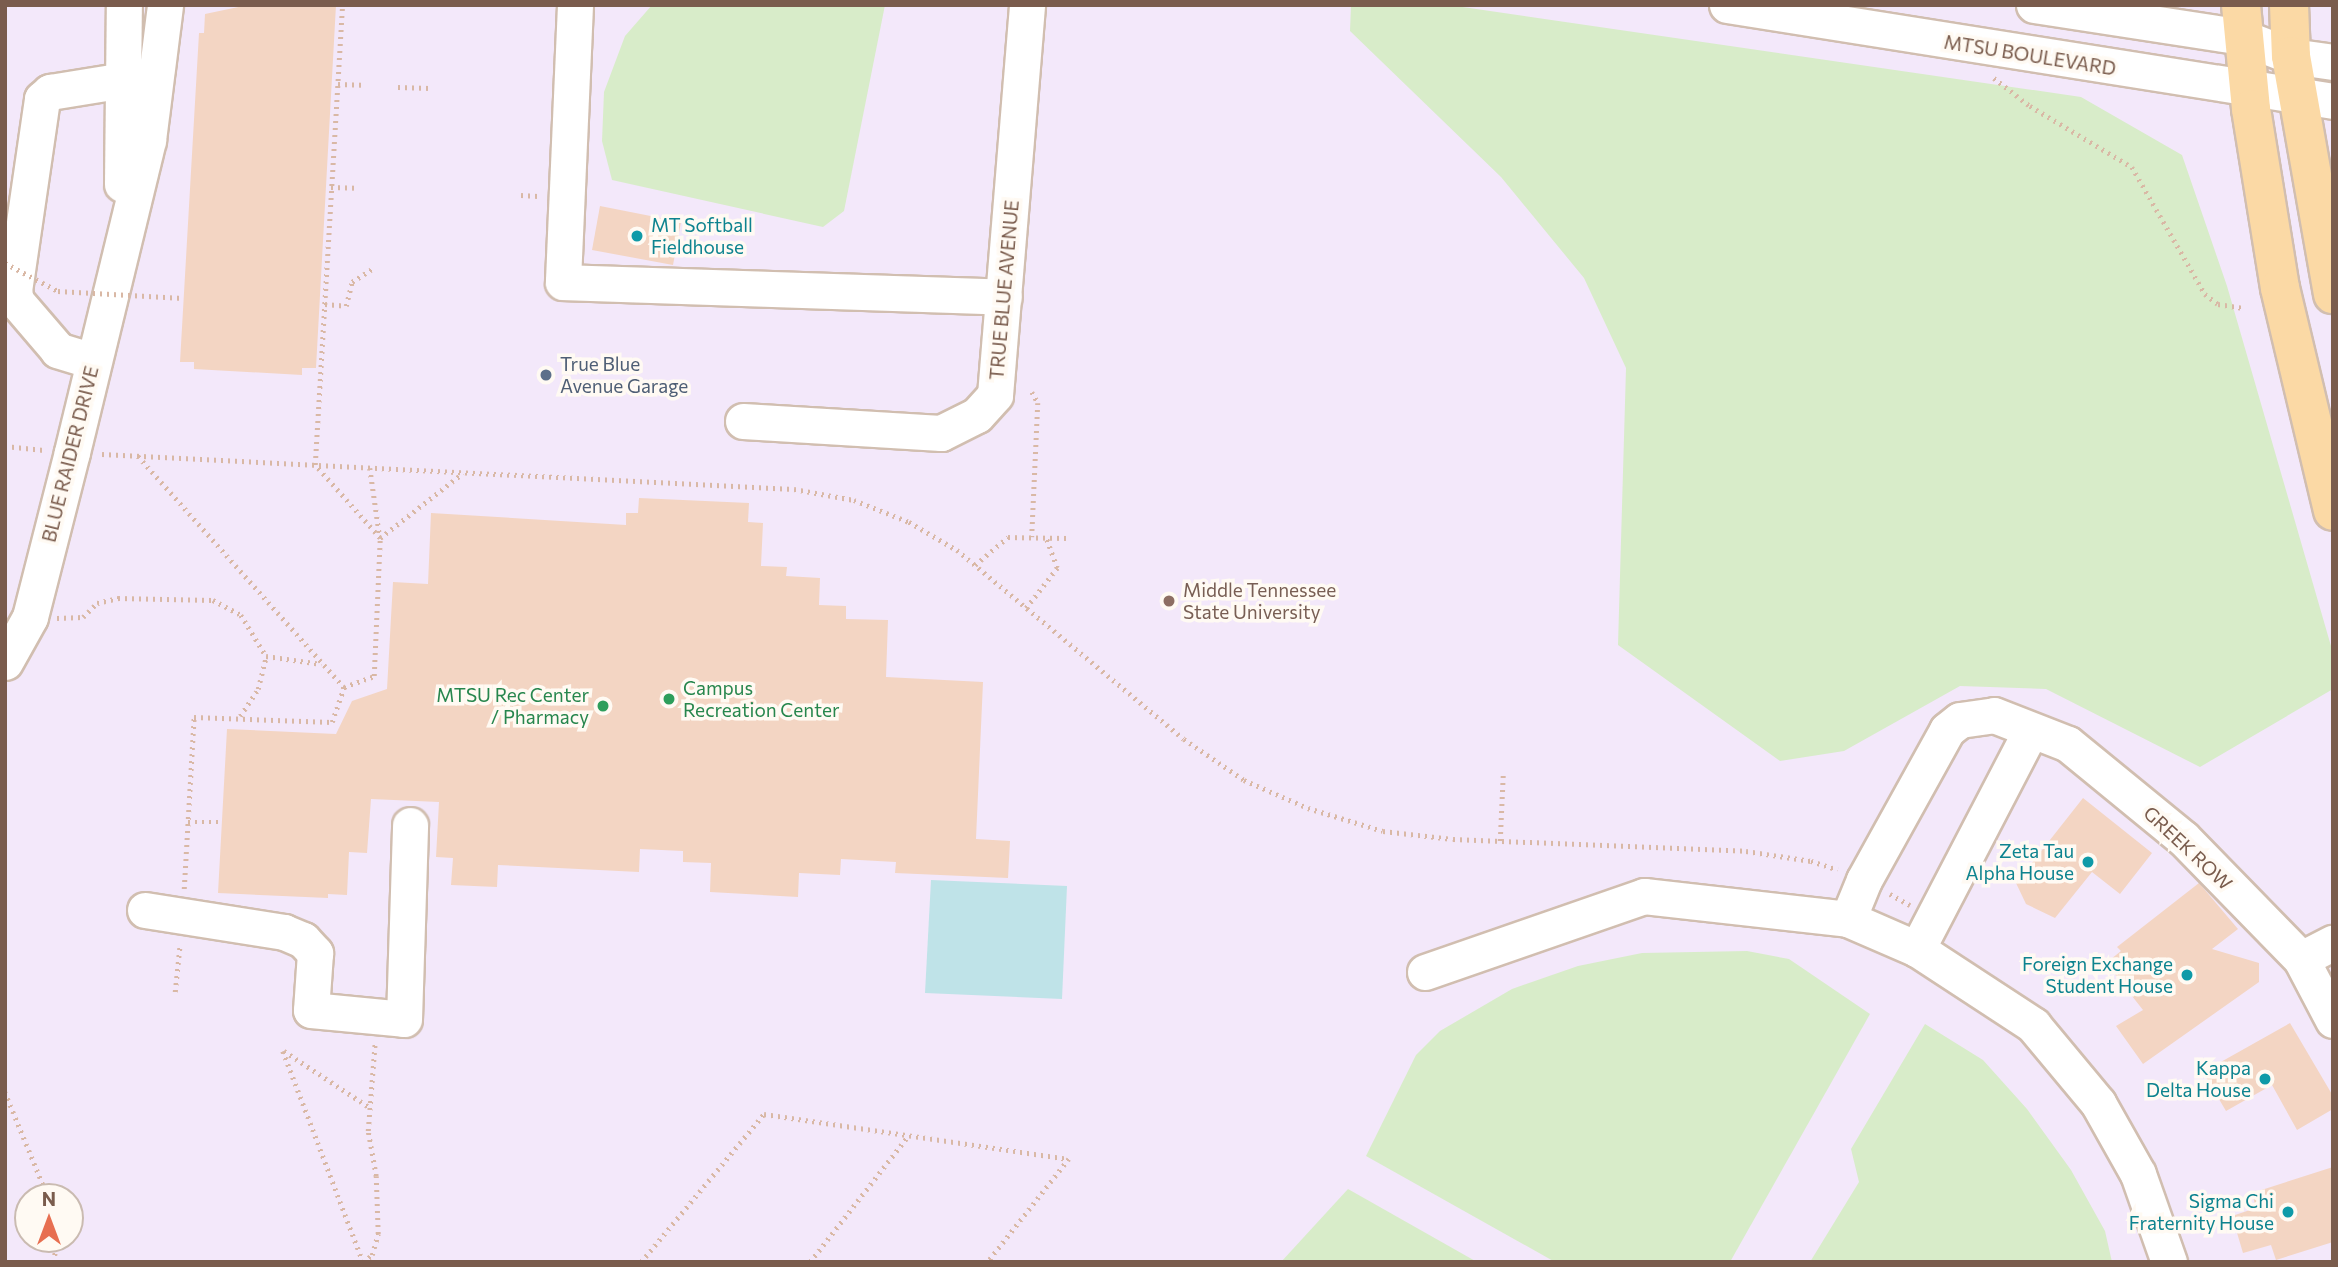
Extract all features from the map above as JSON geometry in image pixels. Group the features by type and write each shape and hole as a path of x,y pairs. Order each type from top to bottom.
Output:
{"main road":[{"path":"2289,5 2291,56 2315,98 2333,294"},
{"path":"2242,21 2248,89 2280,288 2333,511"}],"street":[{"name":"BLUE RAIDER DRIVE","path":"120,240 124,5"},
{"name":"BLUE RAIDER DRIVE","path":"5,662 30,617 120,240 148,140 165,5"},
{"path":"575,5 564,282 1004,297"},
{"name":"TRUE BLUE AVENUE","path":"743,421 941,433 978,415 995,395 1027,5"},
{"name":"MTSU BOULEVARD","path":"1727,5 2315,98"},
{"path":"2034,5 2242,21 2291,56 2333,62"},
{"path":"93,361 58,350 16,301 14,291 42,99 50,92 124,80"},
{"path":"1848,919 1864,880 1947,730 1978,715 1994,715 2030,732 1930,916 1917,949"},
{"name":"GREEK ROW","path":"2030,732 2068,744 2183,838 2301,959 2333,1020"},
{"path":"145,910 293,936 315,953 311,1010 404,1019 410,825"},
{"path":"1425,972 1644,896 1848,919 1917,949 2033,1025 2098,1103 2138,1174 2169,1262"},
{"path":"2301,959 2333,943"}],"path":[{"path":"342,5 315,465 380,538"},
{"path":"1991,75 2030,106 2132,167 2205,294 2218,304 2242,308"},
{"path":"338,84 362,85"},
{"path":"398,87 430,88"},
{"path":"331,187 356,188"},
{"path":"5,262 58,291 183,298"},
{"path":"325,304 346,306 352,282 372,270"},
{"path":"1032,392 1038,403 1032,537"},
{"path":"5,446 51,450"},
{"path":"92,453 794,489 853,500 909,522 975,565 1184,738 1244,780 1308,808 1383,831 1500,841 1746,850 1811,860 1864,880 1930,916"},
{"path":"137,456 344,687"},
{"path":"344,687 374,676 380,538 370,468"},
{"path":"380,538 464,473"},
{"path":"975,565 1008,537 1068,538"},
{"path":"1026,608 1057,568 1046,538"},
{"path":"49,619 83,617 97,603 118,598 213,600 241,615 266,656 257,689 240,717"},
{"path":"266,656 323,664"},
{"path":"183,892 194,717 332,722 344,687"},
{"path":"1500,841 1503,774"},
{"path":"188,822 222,821"},
{"path":"176,992 180,955"},
{"path":"369,1107 283,1051 363,1262 372,1255 378,1234 369,1107 376,1035"},
{"path":"5,1092 42,1183"},
{"path":"641,1262 764,1114 1069,1159 988,1262"},
{"path":"810,1262 909,1136"}],"shaded area":[{"name":"Middle Tennessee State University","path":"5,5 2333,5 2333,1262 5,1262"}],"green space":[{"path":"652,5 885,5 844,211 823,227 612,180 602,141 604,92 625,36"},
{"path":"1351,5 1449,5 2081,97 2182,155 2227,286 2333,653 2333,689 2200,767 2046,689 1960,686 1844,751 1780,761 1618,645 1626,368 1584,278 1501,177 1350,31"},
{"path":"1747,951 1789,959 1870,1014 1730,1262 1555,1262 1366,1156 1416,1055 1440,1031 1512,989 1578,966 1642,953"},
{"path":"1925,1024 1983,1060 2027,1109 2071,1170 2105,1231 2112,1262 1810,1262 1859,1182 1851,1149"},
{"path":"1348,1189 1477,1262 1281,1262"}],"water":[{"path":"931,880 1067,886 1062,999 925,993"}],"building":[{"path":"248,5 336,5 316,368 302,368 302,375 194,369 194,362 180,362 199,33 204,33 205,14"},
{"name":"MT Softball Fieldhouse","path":"600,206 681,222 673,265 592,250"},
{"name":"Campus Recreation Center","path":"639,498 749,503 748,522 763,523 761,566 787,567 786,576 820,578 819,605 846,606 846,619 888,620 886,677 983,682 976,839 1010,841 1008,878 895,873 896,862 841,859 840,875 799,873 798,897 710,892 711,863 683,862 683,851 640,849 639,872 498,865 497,887 451,885 453,858 436,857 439,802 371,799 367,853 349,852 347,895 328,894 328,898 218,893 227,729 336,734 352,701 387,689 393,582 428,584 431,513 626,525 626,513 638,513"},
{"name":"Zeta Tau Alpha House","path":"2083,798 2152,853 2120,894 2092,872 2055,918 2026,904 2016,883"},
{"name":"Foreign Exchange Student House","path":"2199,883 2238,929 2212,949 2259,963 2259,982 2143,1064 2116,1026 2143,1010 2106,963 2121,951 2117,947"},
{"name":"Kappa Delta House","path":"2290,1023 2333,1096 2333,1109 2297,1130 2272,1085 2226,1111 2203,1072"},
{"name":"Sigma Chi Fraternity House","path":"2333,1167 2333,1242 2276,1260 2271,1245 2243,1253 2232,1216 2256,1208 2252,1193"}],"place":[{"name":"MT Softball Fieldhouse","path":"637,236"},
{"name":"True Blue Avenue Garage","path":"546,375"},
{"name":"Middle Tennessee State University","path":"1169,601"},
{"name":"Campus Recreation Center","path":"669,699"},
{"name":"MTSU Rec Center / Pharmacy","path":"603,706"},
{"name":"Zeta Tau Alpha House","path":"2088,862"},
{"name":"Foreign Exchange Student House","path":"2187,975"},
{"name":"Kappa Delta House","path":"2265,1079"},
{"name":"Sigma Chi Fraternity House","path":"2288,1212"}]}
